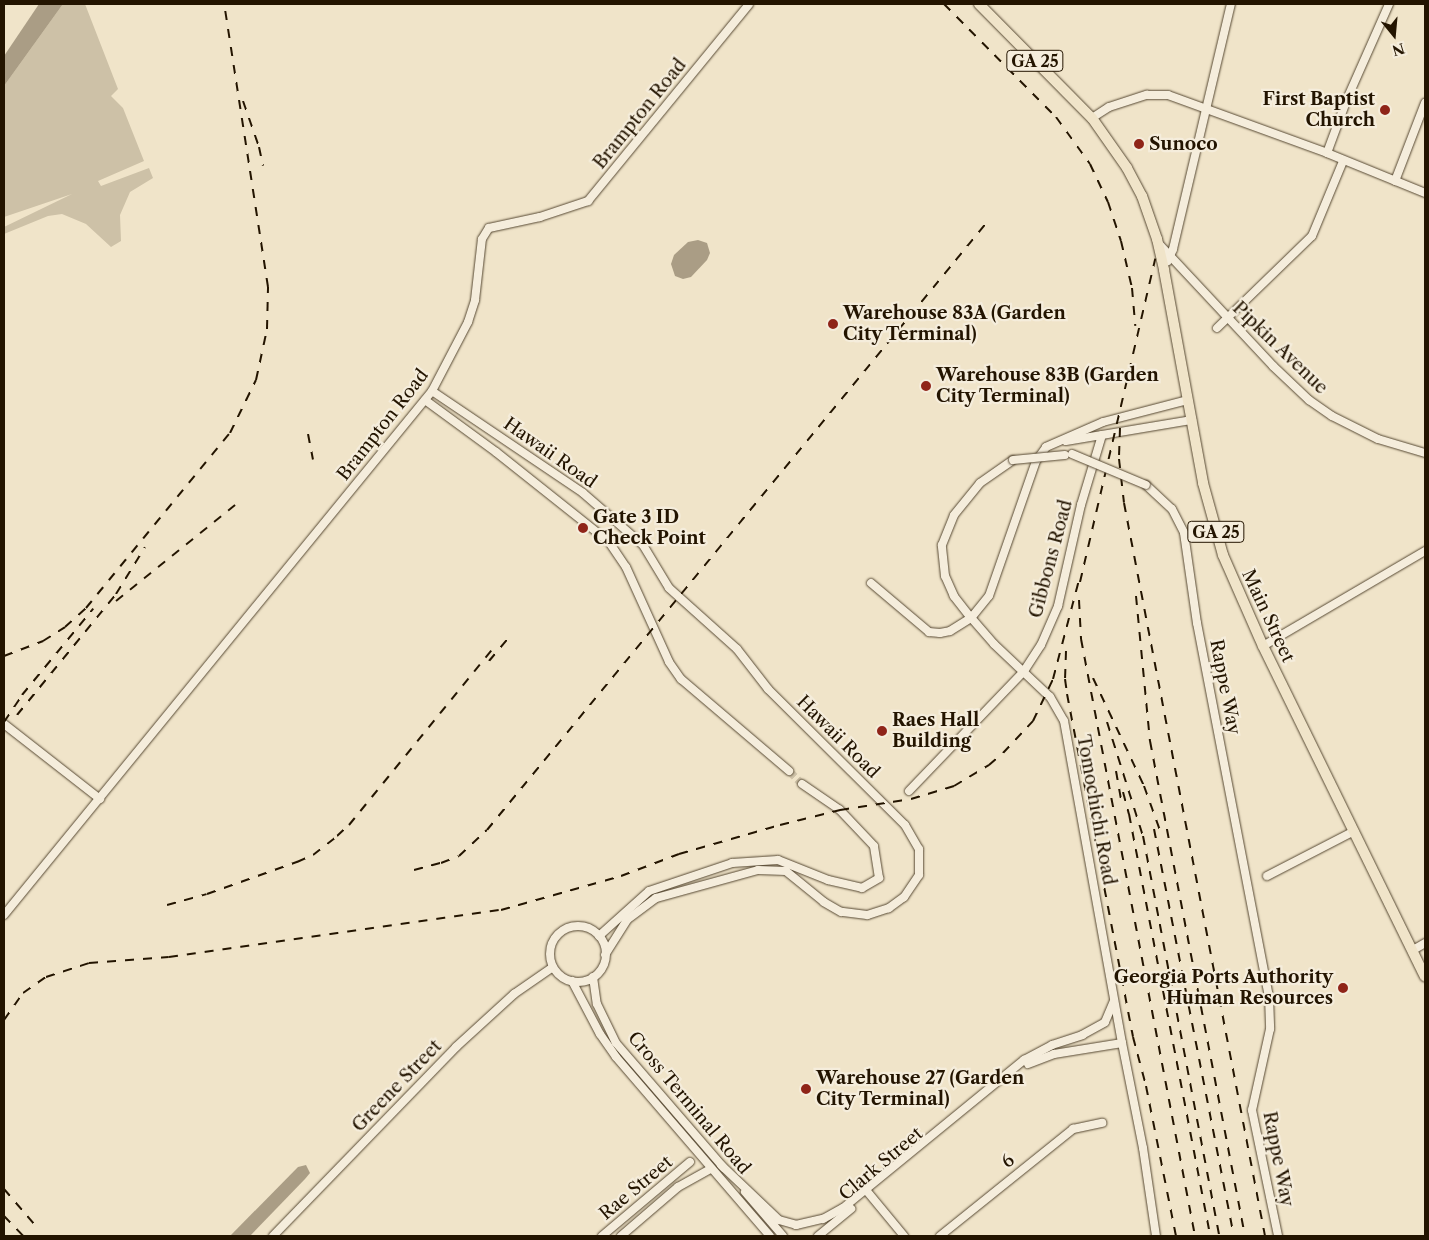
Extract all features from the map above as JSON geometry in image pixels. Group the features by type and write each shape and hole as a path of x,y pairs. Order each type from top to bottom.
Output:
{"main road":[{"name":"Main Street","path":"979,4 1092,118 1115,148 1135,182 1158,243 1203,483 1217,536 1232,577 1263,646 1425,976"}],"street":[{"name":"Brampton Road","path":"4,915 432,391 468,322 476,300 482,239 489,228 547,216 588,201 749,4"},
{"path":"1164,270 1174,249 1231,4"},
{"path":"1327,153 1347,99 1388,4"},
{"path":"1092,118 1109,107 1147,95 1168,95 1327,153 1425,193"},
{"path":"1395,181 1425,103"},
{"path":"1217,328 1229,319 1312,236 1343,160"},
{"name":"Main Street","path":"1158,243 1169,258"},
{"name":"Pipkin Avenue","path":"1169,258 1309,400 1332,416 1378,439 1425,453"},
{"name":"Hawaii Road","path":"432,391 583,493 643,545 669,588 737,650 768,689 905,825 919,850 920,875 904,897 889,908 867,915 841,912 824,902 786,872 758,870 656,898 627,920 605,955"},
{"name":"Hawaii Road","path":"425,400 496,452 609,542 626,567 669,662 681,679 775,761 789,770"},
{"path":"871,583 929,632 940,633 950,631 971,618 989,596 1036,461 1046,447 1103,422 1188,400"},
{"path":"1054,443 1192,420"},
{"name":"Gibbons Road","path":"909,791 1024,671 1040,645 1058,606 1081,505 1102,435"},
{"name":"Rappe Way","path":"971,618 954,596 944,576 942,545 954,515 980,483 1013,460 1068,455 1146,485 1172,509 1184,533 1197,623 1269,996 1270,1029 1252,1110 1278,1236"},
{"path":"1263,646 1425,551"},
{"name":"Tomochichi Road","path":"971,618 994,644 1050,697 1064,721 1122,1043 1144,1148 1156,1236"},
{"path":"4,724 100,799"},
{"path":"599,936 649,891 732,863 778,860 828,880 862,888 879,878 874,846 840,810 802,784"},
{"path":"1267,876 1354,831"},
{"path":"584,927 599,936 603,943 605,955 602,967 593,977 581,982 572,981 558,974 553,967 550,950 553,941 566,929 584,927"},
{"path":"1413,950 1425,942"},
{"name":"Greene Street","path":"273,1236 456,1047 514,994 553,967"},
{"name":"Cross Terminal Road","path":"593,977 597,1004 616,1043 783,1236"},
{"name":"Cross Terminal Road","path":"572,981 600,1034 616,1057 770,1236"},
{"name":"Clark Street","path":"818,1236 867,1192 1024,1060 1052,1046 1082,1035 1105,1022 1114,999"},
{"name":"Clark Street","path":"721,1165 779,1220 796,1225 824,1219 867,1192 1022,1067 1036,1059 1054,1054 1122,1043"},
{"name":"6","path":"940,1236 1073,1129 1102,1123"},
{"name":"Rae Street","path":"602,1236 690,1162"},
{"name":"Rae Street","path":"621,1236 678,1187 711,1169"},
{"path":"867,1192 904,1236"},
{"path":"825,1236 839,1218"}],"shaded area":[{"path":"39,4 63,4 4,86 4,56"},
{"path":"63,4 85,4 118,89 111,96 123,108 144,161 98,181 101,186 149,168 153,178 130,192 120,215 121,241 111,247 86,224 62,214 48,216 4,234 4,227 72,194 4,217 4,86"},
{"path":"698,240 707,243 710,253 707,260 691,277 683,279 675,276 671,264 674,255 688,242"},
{"path":"306,1165 310,1173 250,1236 230,1236 298,1167"}],"tunnel":[{"path":"789,771 802,784"}],"railway":[{"path":"4,656 43,641 65,627 86,608 230,433 256,380 267,329 268,287 224,4"},
{"path":"944,4 1056,117 1090,164 1108,202 1121,241 1132,288 1135,326"},
{"path":"243,101 259,147 263,166"},
{"path":"414,870 459,856 487,830 988,221"},
{"path":"1080,582 1155,259"},
{"path":"1120,428 1119,459 1124,503 1265,1236"},
{"path":"308,434 313,460"},
{"path":"116,601 235,505"},
{"path":"17,715 116,594 145,547"},
{"path":"4,1020 23,993 46,977 89,963 169,957 501,910 621,876 679,854 780,825 840,810 911,799 954,786 989,765 1033,721 1053,679 1080,576"},
{"path":"1136,596 1150,741 1245,1236"},
{"path":"1079,600 1081,639 1195,1236"},
{"path":"4,722 22,695 93,609"},
{"path":"489,661 508,638"},
{"path":"167,905 207,894 313,855 349,825 491,651"},
{"path":"1066,651 1065,679 1067,694 1133,1037 1146,1086 1176,1236"},
{"path":"1093,678 1144,786 1162,836"},
{"path":"1107,722 1143,836 1219,1236"},
{"path":"1116,771 1121,799"},
{"path":"1123,792 1129,814 1210,1236"},
{"path":"1154,829 1234,1236"},
{"path":"4,1189 35,1225"},
{"path":"4,1216 23,1236"}],"place":[{"name":"First Baptist Church","path":"1385,110"},
{"name":"Sunoco","path":"1139,144"},
{"name":"Warehouse 83A (Garden City Terminal)","path":"833,324"},
{"name":"Warehouse 83B (Garden City Terminal)","path":"926,386"},
{"name":"Gate 3 ID Check Point","path":"583,528"},
{"name":"Raes Hall Building","path":"882,731"},
{"name":"Georgia Ports Authority Human Resources","path":"1343,988"},
{"name":"Warehouse 27 (Garden City Terminal)","path":"806,1089"}]}
